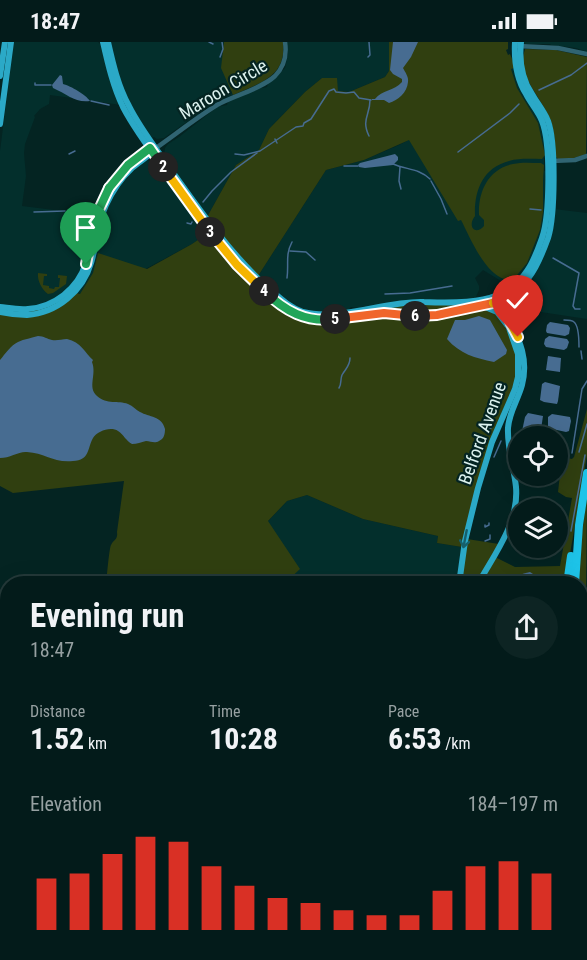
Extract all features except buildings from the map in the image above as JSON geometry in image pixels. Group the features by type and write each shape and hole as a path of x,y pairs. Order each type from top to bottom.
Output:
{"highway":[{"path":"575,576 587,473"},
{"path":"568,576 580,520"}],"main road":[{"path":"0,76 5,42"},
{"path":"0,124 11,42"},
{"path":"103,42 111,75 130,120 205,218 254,274 279,298 311,314 329,314 412,302 464,303 499,298 526,273 543,237 548,212 552,142 545,115 524,80 518,44"},
{"path":"108,42 124,96 153,150 202,222 231,257 272,299 292,313 308,318 326,320 384,313 435,315 481,306 512,294 534,271 549,234 553,213 550,161"},
{"path":"0,307 35,308 54,302 67,293 83,270 94,221 109,188 134,160 153,150"},
{"path":"0,312 27,315 41,312 60,304 74,293 83,282 90,267 100,222 111,196 128,172 153,150"},
{"path":"512,294 508,310 515,330"},
{"name":"Belford Avenue","path":"460,576 465,539 481,476 518,378 518,355 499,298"},
{"name":"Belford Avenue","path":"483,576 508,532 515,507 516,485 508,429 511,411 522,384 524,362 515,330 499,298"},
{"path":"481,306 496,312 507,325"}],"street":[{"name":"Maroon Circle","path":"153,150 215,106 274,77 284,63 285,42"},
{"path":"518,44 587,54"},
{"path":"550,161 575,160 587,156"}],"shaded area":[{"path":"14,42 98,42 121,105 50,95 49,104 34,116 25,144 26,176 22,206 94,215 83,266 71,286 55,299 26,308 0,305 0,151"},
{"path":"111,42 283,42 265,81 218,101 164,138 157,139 152,138 137,117 121,84"},
{"path":"287,42 389,42 389,71 385,77 349,92 338,91 336,78 322,78 269,129 259,150 236,165 207,217 164,156 165,148 217,107 227,105 228,102 261,87 267,87 285,68 288,54"},
{"path":"523,42 587,42 587,52 576,48"},
{"path":"492,47 514,68 544,132 546,207 543,230 532,258 521,277 510,285 483,270 475,278 479,290 475,299 365,308 365,306 351,307 348,310 321,313 298,308 275,292 258,276 326,170 364,160 423,132"},
{"path":"148,160 156,162 192,210 199,222 199,227 208,233 192,244 95,296 76,293 115,192 129,174"},
{"path":"554,209 587,213 587,319 534,311 513,321 509,310 510,301 523,287"},
{"path":"307,495 363,519 438,536 437,543 462,547 459,576 224,576 226,566 287,501"}],"green space":[{"path":"224,42 283,42 281,63 269,77 233,95 221,68"},
{"path":"389,42 508,42 506,50 513,61 514,68 511,69 517,88 538,123 545,155 542,159 509,161 492,169 481,182 478,190 472,226 478,230 484,226 484,220 479,215 480,198 491,176 504,167 516,163 544,165 543,212 540,230 527,263 513,280 496,275 481,258 461,220 458,221 409,140 364,160 326,170 258,276 207,217 236,165 259,150 269,129 322,78 337,78 338,91 349,92 385,77 389,71"},
{"path":"525,49 556,50 587,57 586,154 571,159 556,157 552,124 524,68"},
{"path":"208,233 288,312 415,317 484,308 501,318 512,339 516,356 515,382 502,412 462,547 437,543 438,536 363,519 307,495 287,501 268,521 300,569 292,576 107,576 110,548 117,537 124,481 13,493 0,486 0,314 20,316 76,293 80,294 93,273 98,253 147,269"},
{"path":"38,273 47,274 44,276 43,285 49,288 59,287 58,275 67,276 66,284 48,294 40,285"},
{"path":"471,304 431,314 362,311 400,305"},
{"path":"587,409 587,455 566,576 484,576 495,557 515,567 560,566 561,558 568,558 568,521 572,498 558,492 559,486 568,486 568,458 572,459"},
{"path":"587,494 586,576 579,576"},
{"path":"467,539 499,544 481,576 461,576"}],"water":[{"path":"393,42 418,42 403,68 408,78 406,90 402,96 389,103 384,100 372,100 402,82 402,79 390,70"},
{"path":"60,75 63,84 78,91 90,101 75,99 53,88 52,85"},
{"path":"395,154 398,160 393,165 365,168 358,165 360,163"},
{"path":"479,316 490,320 507,350 506,354 494,362 468,355 447,339 455,320"},
{"path":"550,322 568,325 569,334 565,336 547,333 547,325"},
{"path":"38,336 54,340 72,340 79,345 93,360 92,385 97,396 101,399 128,404 158,419 165,429 162,439 156,442 146,441 132,444 118,431 108,429 95,435 82,459 60,461 27,452 0,458 0,360 15,343"},
{"path":"549,336 567,339 569,342 567,348 564,350 546,347 545,339"},
{"path":"548,356 561,358 560,372 546,370"},
{"path":"545,382 560,386 557,404 540,400 542,384"},
{"path":"528,413 543,416 542,426 523,426"},
{"path":"552,414 570,417 569,431 568,426 548,426 548,417"},
{"path":"530,572 536,576 518,576"}],"waterway":[{"path":"209,42 213,44"},
{"path":"220,57 223,49 222,42"},
{"path":"368,57 370,55 369,42"},
{"path":"539,90 571,75 587,63"},
{"path":"35,83 35,85 51,85"},
{"path":"235,154 244,155 260,151 296,127 303,126 311,119 329,91 334,89 336,92 354,92 359,98 371,100"},
{"path":"369,136 366,121 370,100"},
{"path":"91,101 109,105"},
{"path":"458,152 519,104"},
{"path":"275,139 277,143"},
{"path":"69,154 75,151"},
{"path":"203,202 231,172 257,153"},
{"path":"393,164 417,171 430,179"},
{"path":"344,166 358,166"},
{"path":"400,167 401,189"},
{"path":"431,181 447,214"},
{"path":"530,209 541,210"},
{"path":"34,212 65,211"},
{"path":"187,223 192,222"},
{"path":"287,278 288,255 292,242"},
{"path":"290,251 306,252 315,260"},
{"path":"553,258 579,273 573,306 575,309 580,309"},
{"path":"385,294 410,293 452,286"},
{"path":"564,320 576,324 579,347"},
{"path":"581,351 582,359"},
{"path":"339,388 350,358"},
{"path":"572,453 582,389 587,381"},
{"path":"579,452 587,424"},
{"path":"483,429 491,428"},
{"path":"494,457 501,441"},
{"path":"571,531 585,455"},
{"path":"485,525 485,527 489,523"},
{"path":"485,541 490,539 490,535"}],"route":[{"path":"86,264 95,218 106,194 123,171 150,148 225,251 272,299 292,313 320,320 384,313 427,316 501,300 518,337"}]}
